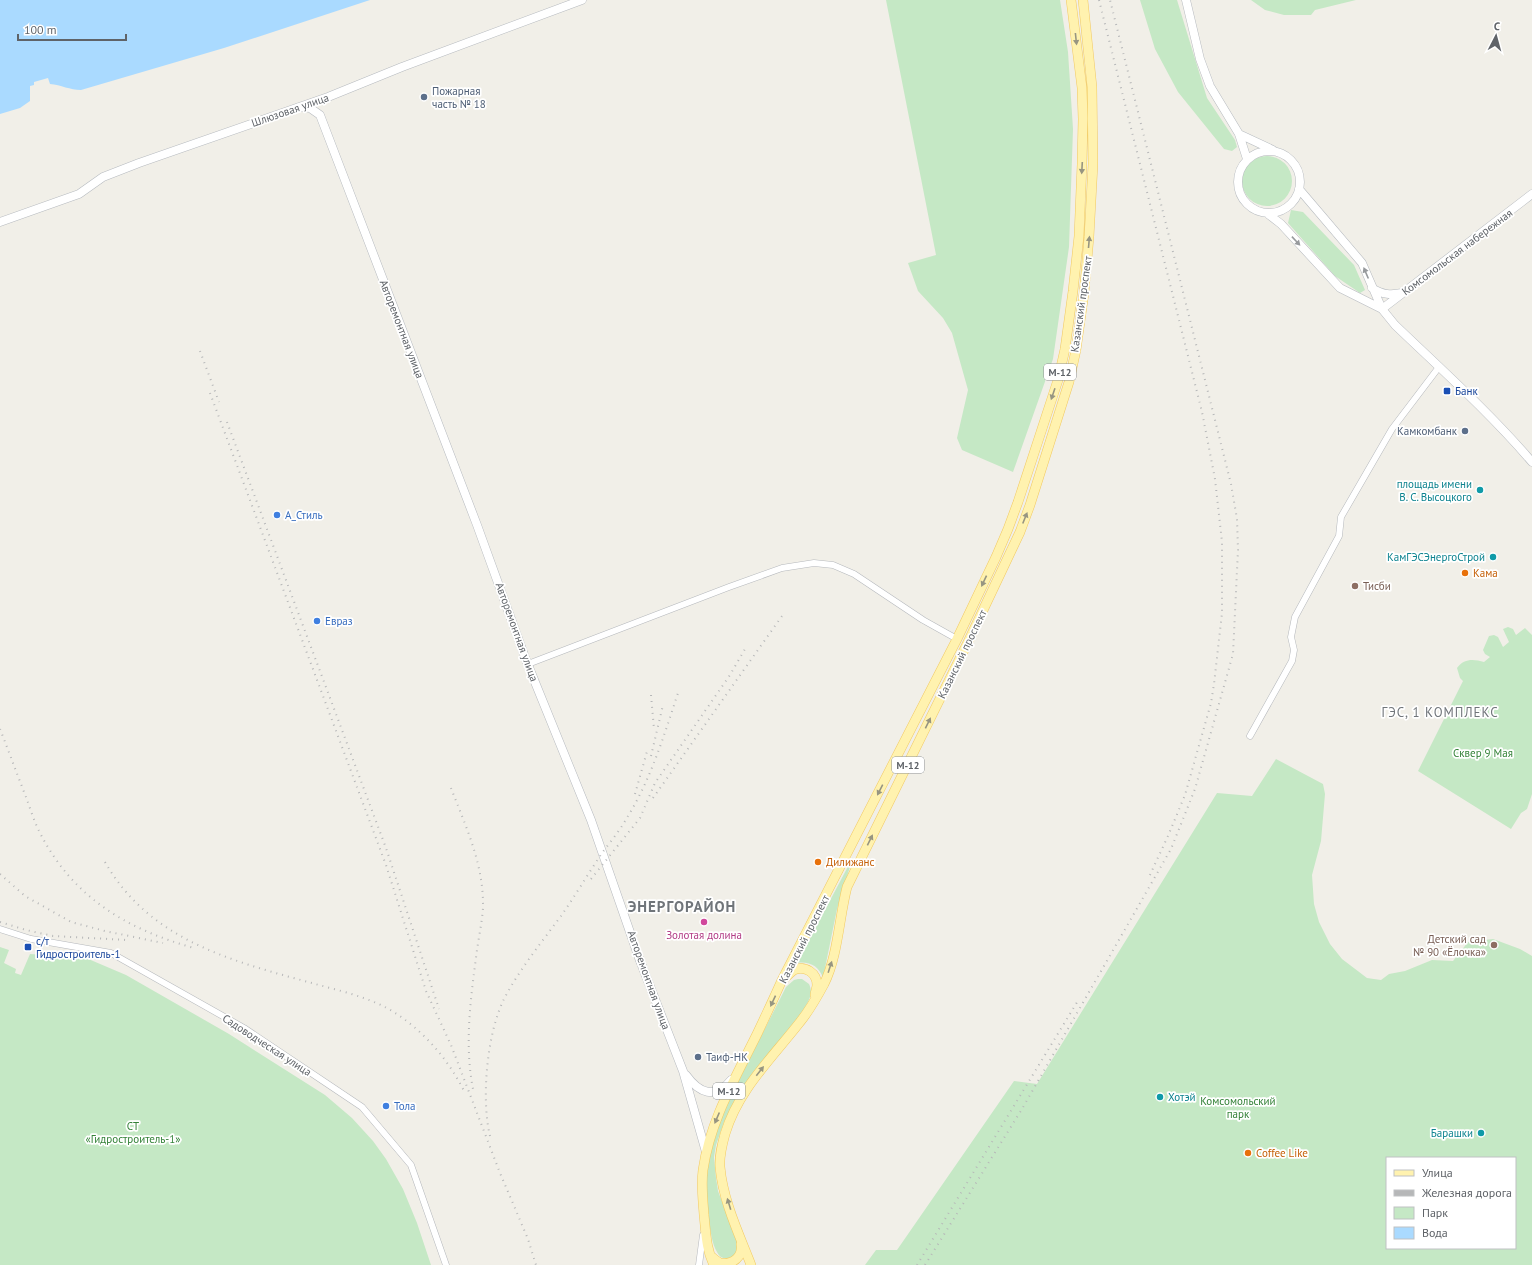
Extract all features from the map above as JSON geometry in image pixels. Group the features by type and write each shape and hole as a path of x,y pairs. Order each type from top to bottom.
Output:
{"main road":[{"name":"Казанский проспект","path":"714,1265 709,1255 704,1228 702,1193 706,1152 714,1124 782,980 957,640 996,557 1008,529 1058,380 1073,291 1079,236 1083,119 1081,81 1071,0"},
{"name":"Казанский проспект","path":"751,1265 731,1213 722,1177 720,1158 724,1138 736,1106 750,1084 801,1021 824,983 831,967 847,887 1007,562 1030,505 1069,382 1076,350 1084,293 1090,230 1093,164 1092,87 1083,0"},
{"path":"1008,529 1008,537 1012,538 1020,532"},
{"path":"996,557 999,554 1006,553 1007,562"},
{"path":"782,980 793,971 800,968 809,970 814,976 817,985 813,1002"},
{"path":"709,1255 720,1263 728,1264 738,1260 742,1252 741,1241"}],"street":[{"name":"Шлюзовая улица","path":"0,222 79,194 111,174 328,97 415,62 582,0"},
{"path":"1186,0 1200,60 1210,86 1239,134 1247,159"},
{"path":"300,107 310,108 320,115 328,97"},
{"name":"Авторемонтная улица","path":"320,115 477,525 528,664 592,820 639,958 683,1072 706,1152"},
{"path":"1239,134 1282,153 1295,165 1299,175 1299,189 1295,198 1282,210 1268,214"},
{"path":"1282,153 1271,150 1261,151 1247,159 1240,168 1237,184 1244,201 1251,207 1268,214 1281,224 1340,288 1382,309"},
{"path":"1299,189 1362,263 1382,309 1395,325 1487,412 1532,462"},
{"name":"Комсомольская набережная","path":"1382,309 1532,194"},
{"path":"1372,288 1386,295 1403,293"},
{"path":"1250,736 1292,661 1294,650 1291,637 1295,618 1339,536 1340,517 1392,430 1439,367"},
{"path":"528,664 729,586 782,568 814,563 832,565 854,574 922,620 957,640"},
{"name":"Садоводческая улица","path":"0,929 31,939 111,953 244,1028 362,1107 411,1165 446,1265"},
{"path":"683,1072 700,1090 708,1092 716,1092 726,1087 737,1074"},
{"path":"699,1265 704,1228"}],"green space":[{"path":"886,0 1060,0 1068,52 1073,129 1069,247 1053,359 1013,472 962,450 957,438 968,390 952,333 943,318 918,291 908,263 936,255"},
{"path":"1140,0 1177,0 1207,98 1235,140 1237,147 1232,151 1224,149 1178,92 1155,49"},
{"path":"1251,0 1356,0 1315,10 1311,15 1284,15 1265,10"},
{"path":"1262,156 1272,156 1285,163 1292,176 1292,186 1285,199 1272,206 1262,206 1253,202 1246,195 1242,186 1242,176 1246,167 1253,160"},
{"path":"1291,210 1303,212 1354,265 1365,290 1360,293 1335,276 1288,223"},
{"name":"Сквер 9 Мая","path":"1508,627 1513,629 1516,635 1525,628 1532,635 1532,794 1527,809 1521,813 1511,829 1418,771 1463,681 1460,678 1457,668 1463,662 1469,660 1484,662 1490,657 1485,654 1483,650 1489,636 1494,635 1498,637 1503,647 1509,642 1503,629"},
{"name":"Комсомольский парк","path":"1276,759 1323,784 1325,794 1321,841 1312,875 1314,904 1319,922 1330,944 1342,959 1367,978 1381,980 1389,974 1405,971 1432,960 1453,961 1468,942 1493,939 1520,949 1532,956 1532,1265 865,1265 876,1250 897,1250 1014,1081 1037,1084 1217,793 1252,796"},
{"path":"853,857 837,909 823,978 819,970 813,965 797,963"},
{"name":"СТ «Гидростроитель-1»","path":"0,947 9,950 4,963 16,969 15,973 21,975 30,954 86,958 126,975 229,1034 325,1095 352,1118 373,1141 386,1159 403,1189 417,1223 431,1265 0,1265"},
{"path":"802,979 809,984 811,995 803,1011 744,1085 724,1122 716,1145 714,1157 718,1191 738,1245 735,1255 730,1258 723,1258 715,1249 709,1223 705,1193 706,1167 710,1152 727,1104 786,987 794,980"}],"water":[{"path":"0,0 370,0 224,48 81,90 50,84 48,78 34,82 34,85 30,86 30,101 20,108 0,114"}],"railway":[{"path":"1099,0 1202,412 1215,479 1222,542 1222,613 1211,703 1185,795 1149,877"},
{"path":"925,1265 1022,1109 1171,849 1195,789 1233,654 1238,550 1237,519 1231,484 1110,0"},
{"path":"200,351 219,402"},
{"path":"210,393 386,865 426,991 451,1045 500,1173 528,1239 536,1265"},
{"path":"227,422 386,848 439,1009"},
{"path":"653,798 782,616"},
{"path":"591,879 640,818 655,783 730,675 745,649"},
{"path":"490,1136 486,1104 487,1066 493,1030 498,1013 504,999 523,967 561,916 602,853 622,826 637,801 651,770 679,690"},
{"path":"651,695 654,729"},
{"path":"651,756 663,705"},
{"path":"0,729 37,827 52,854 68,874 85,892 103,907 124,920 146,931 194,948"},
{"path":"635,794 648,748"},
{"path":"451,788 473,846 481,877 483,892 483,913 469,1020 470,1072 473,1089"},
{"path":"105,862 123,888 144,910 167,928 193,943 220,955 249,965 366,999 385,1007 398,1015 421,1033 432,1044 450,1067 465,1093"},
{"path":"0,874 25,896 71,922 105,931 163,943"},
{"path":"0,922 53,936 127,940"},
{"path":"917,1265 1079,999"}],"place":[{"name":"Пожарная часть № 18","path":"424,97"},
{"name":"Банк","path":"1447,391"},
{"name":"Камкомбанк","path":"1465,431"},
{"name":"площадь имени В. С. Высоцкого","path":"1480,490"},
{"name":"А_Стиль","path":"277,515"},
{"name":"КамГЭСЭнергоСтрой","path":"1493,557"},
{"name":"Кама","path":"1465,573"},
{"name":"Тисби","path":"1355,586"},
{"name":"Евраз","path":"317,621"},
{"name":"Дилижанс","path":"818,862"},
{"name":"Золотая долина","path":"704,922"},
{"name":"Детский сад № 90 «Ёлочка»","path":"1494,945"},
{"name":"с/т Гидростроитель-1","path":"28,947"},
{"name":"Таиф-НК","path":"698,1057"},
{"name":"Хотэй","path":"1160,1097"},
{"name":"Тола","path":"386,1106"},
{"name":"Барашки","path":"1481,1133"},
{"name":"Coffee Like","path":"1248,1153"}],"district":[{"name":"ГЭС, 1 КОМПЛЕКС","path":"1440,712"},
{"name":"ЭНЕРГОРАЙОН","path":"682,906"}]}
